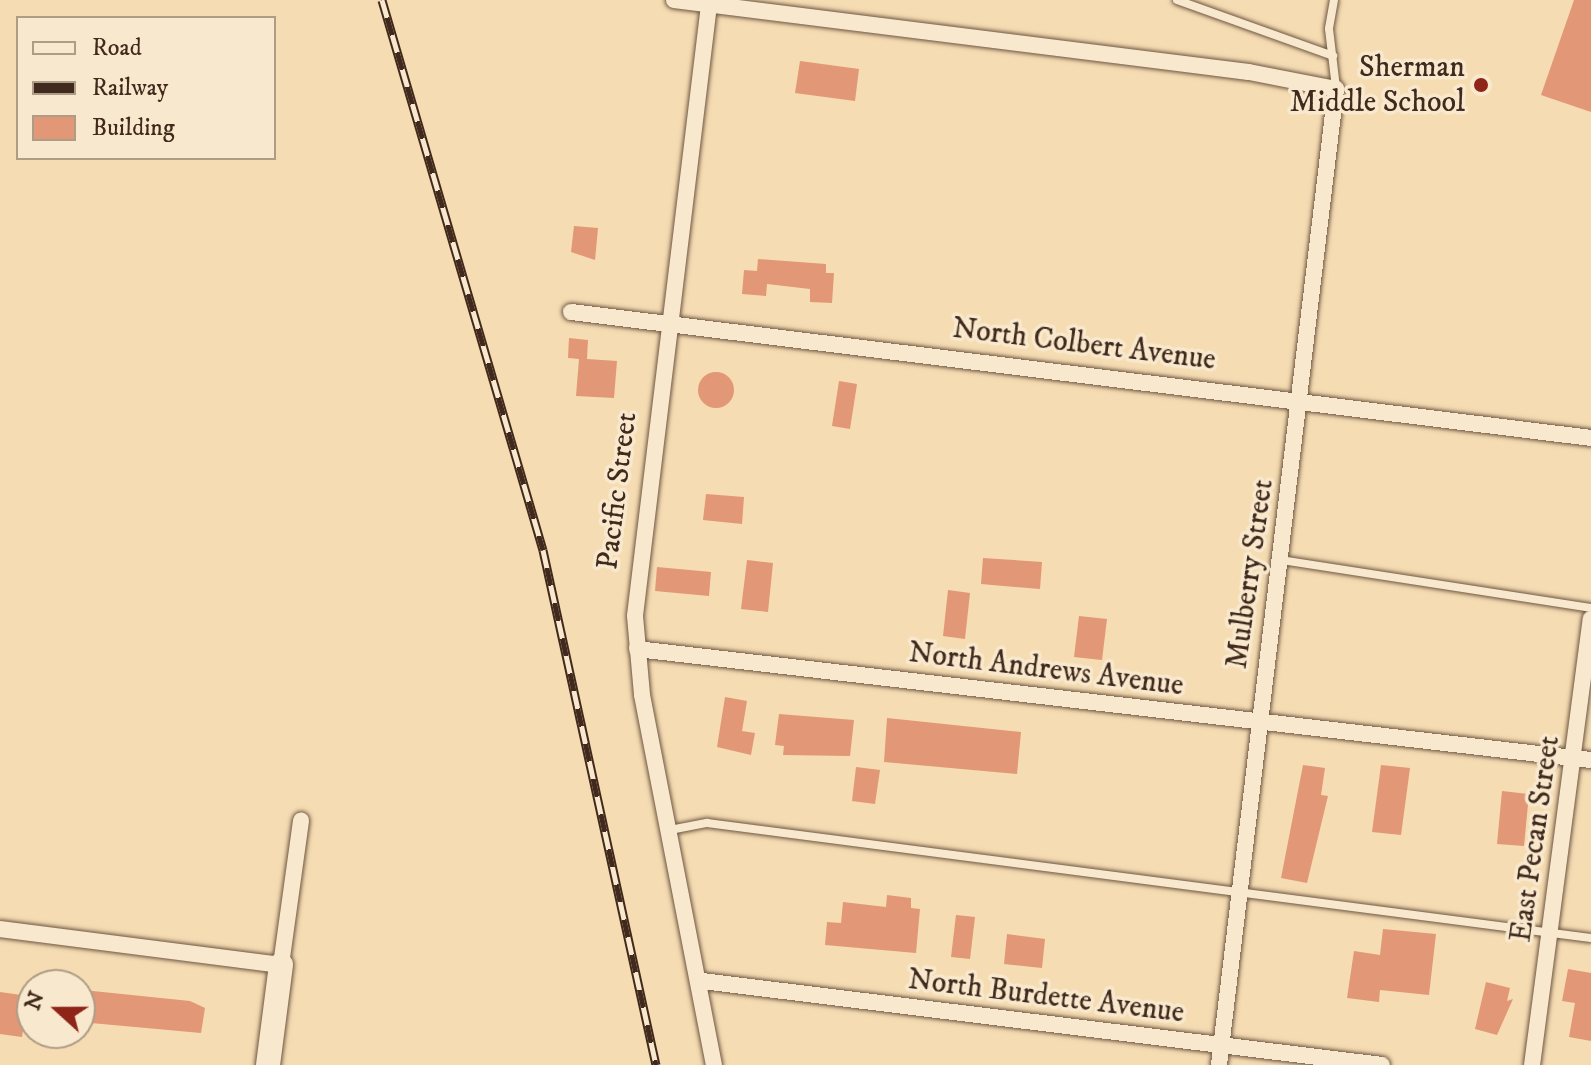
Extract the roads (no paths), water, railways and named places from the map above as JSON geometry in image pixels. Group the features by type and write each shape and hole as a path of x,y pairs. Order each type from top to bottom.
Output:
{"street":[{"path":"674,0 1249,72 1336,89"},
{"name":"Pacific Street","path":"709,5 635,574 637,649 702,981 714,1065"},
{"name":"Mulberry Street","path":"1219,1065 1259,724 1302,399 1336,89"},
{"name":"North Colbert Avenue","path":"571,312 1302,399 1591,438"},
{"name":"East Pecan Street","path":"1532,1065 1551,932 1584,759 1591,619"},
{"name":"North Andrews Avenue","path":"637,649 1259,724 1584,759"},
{"path":"268,1065 301,820"},
{"path":"0,929 281,965"},
{"name":"North Burdette Avenue","path":"702,981 1382,1065"}],"lane":[{"path":"1177,0 1333,56"},
{"path":"1334,0 1336,89"},
{"path":"1281,560 1591,608"},
{"path":"670,830 707,823 1591,938"}],"railway":[{"path":"382,0 543,550 656,1065"}],"place":[{"name":"Sherman Middle School","path":"1481,85"}]}
